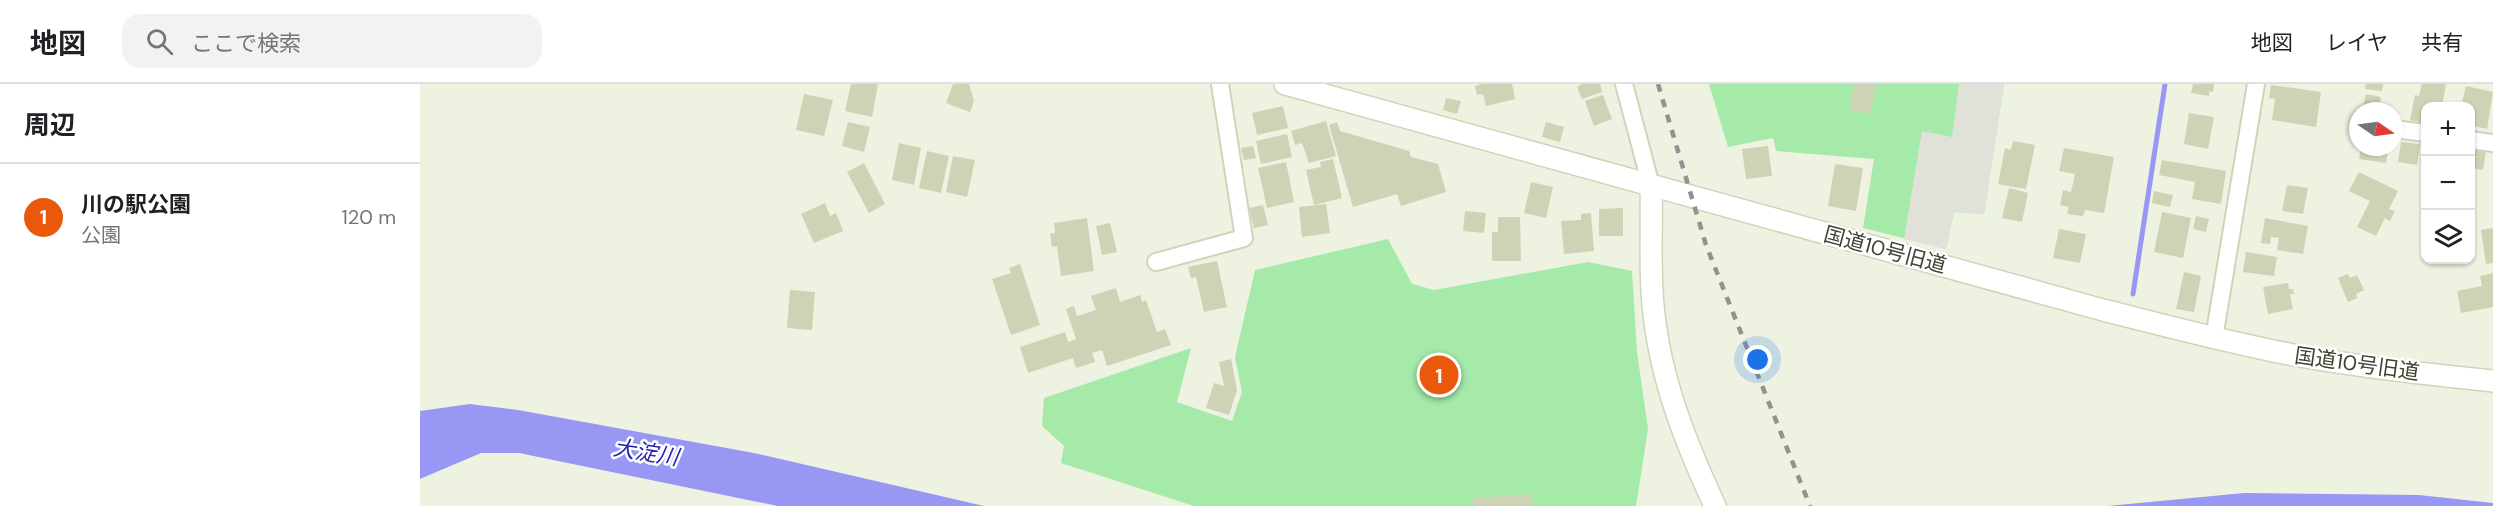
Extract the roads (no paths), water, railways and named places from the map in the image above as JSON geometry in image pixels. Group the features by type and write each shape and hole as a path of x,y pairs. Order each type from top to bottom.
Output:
{"street":[{"path":"1156,262 1244,238 1220,84"},
{"name":"国道10号旧道","path":"1285,84 2103,310 2214,338 2295,355 2395,370 2493,381"},
{"path":"1624,84 1652,186 1652,291 1664,374 1674,412 1715,506"},
{"path":"2214,338 2256,84"},
{"path":"2403,130 2421,132"},
{"path":"2475,141 2493,143"}],"water":[{"name":"大淀川","path":"470,404 518,410 754,453 984,506 778,506 519,453 481,453 420,479 420,411"},
{"path":"2244,493 2419,495 2493,503 2493,506 2108,506"}],"waterway":[{"path":"2133,294 2165,84"}],"railway":[{"path":"1658,84 1706,245 1810,506"}],"place":[{"name":"川の駅公園","path":"1439,375"}]}
